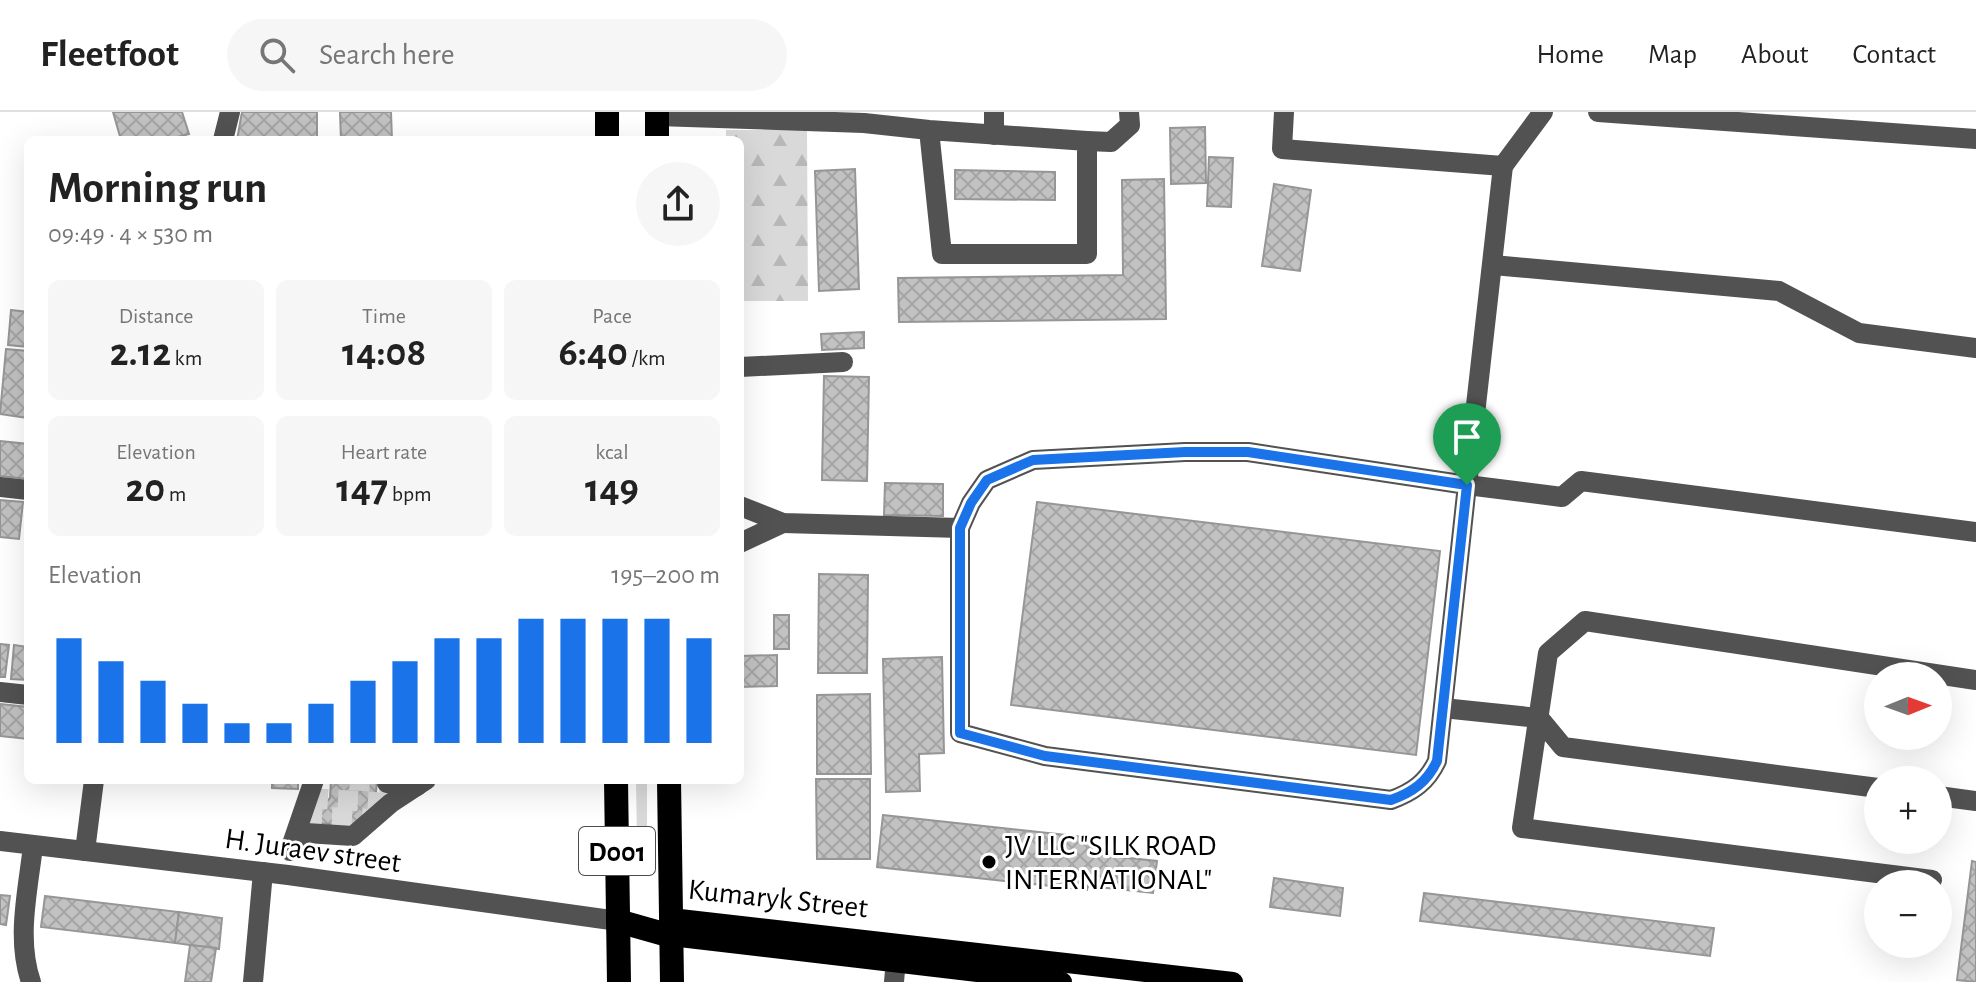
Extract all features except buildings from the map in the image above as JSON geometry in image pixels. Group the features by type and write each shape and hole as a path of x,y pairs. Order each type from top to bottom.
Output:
{"highway":[{"path":"607,112 607,136"},
{"name":"D001","path":"616,784 619,982"},
{"name":"D001","path":"669,784 672,982"},
{"name":"Kumaryk Street","path":"618,921 671,927"}],"main road":[{"name":"Kumaryk Street","path":"671,927 896,963 1062,982"},
{"name":"Kumaryk Street","path":"896,963 1224,982"}],"street":[{"path":"224,136 230,112"},
{"path":"994,112 994,135"},
{"path":"657,123 864,117 929,130 1111,142 1130,125 1129,112"},
{"path":"1284,112 1282,149 1503,166"},
{"path":"1543,112 1503,166 1493,265 1467,485 1437,761 1431,774 1414,790 1391,800 1045,756 960,733 960,528 971,503 987,480 1033,460 1248,452 1467,485 1562,497 1581,481 1976,532"},
{"path":"1598,112 1757,118 1976,139"},
{"path":"929,130 942,254 1087,254 1087,141"},
{"path":"1493,265 1779,291 1859,333 1976,348"},
{"path":"744,367 843,362"},
{"path":"0,487 24,490"},
{"path":"744,508 783,523 960,528"},
{"path":"744,541 783,523"},
{"path":"1864,871 1522,828 1548,653 1585,621 1976,680"},
{"path":"0,692 24,695"},
{"path":"1443,708 1539,718 1563,747 1864,786"},
{"path":"85,851 93,784"},
{"path":"288,875 290,851 313,784"},
{"path":"290,851 306,833 353,836 391,803 420,784"},
{"path":"1952,798 1976,801"},
{"name":"H. Juraev street","path":"0,841 288,875 618,921"},
{"path":"31,982 26,969 23,930 33,846"},
{"path":"253,982 263,872"}],"green space":[{"path":"726,130 807,130 808,301 744,301 744,136 726,136"},
{"path":"636,784 647,784 647,840 637,841"}],"tunnel":[{"path":"308,798 391,803"},
{"path":"302,816 371,819"}],"place":[{"name":"JV LLC \"SILK ROAD INTERNATIONAL\"","path":"989,862"}],"route":[{"path":"1248,452 1467,485 1437,761 1421,785 1407,794 1391,800 1045,756 960,733 960,528 971,503 987,480 1033,460 1248,452"}]}
